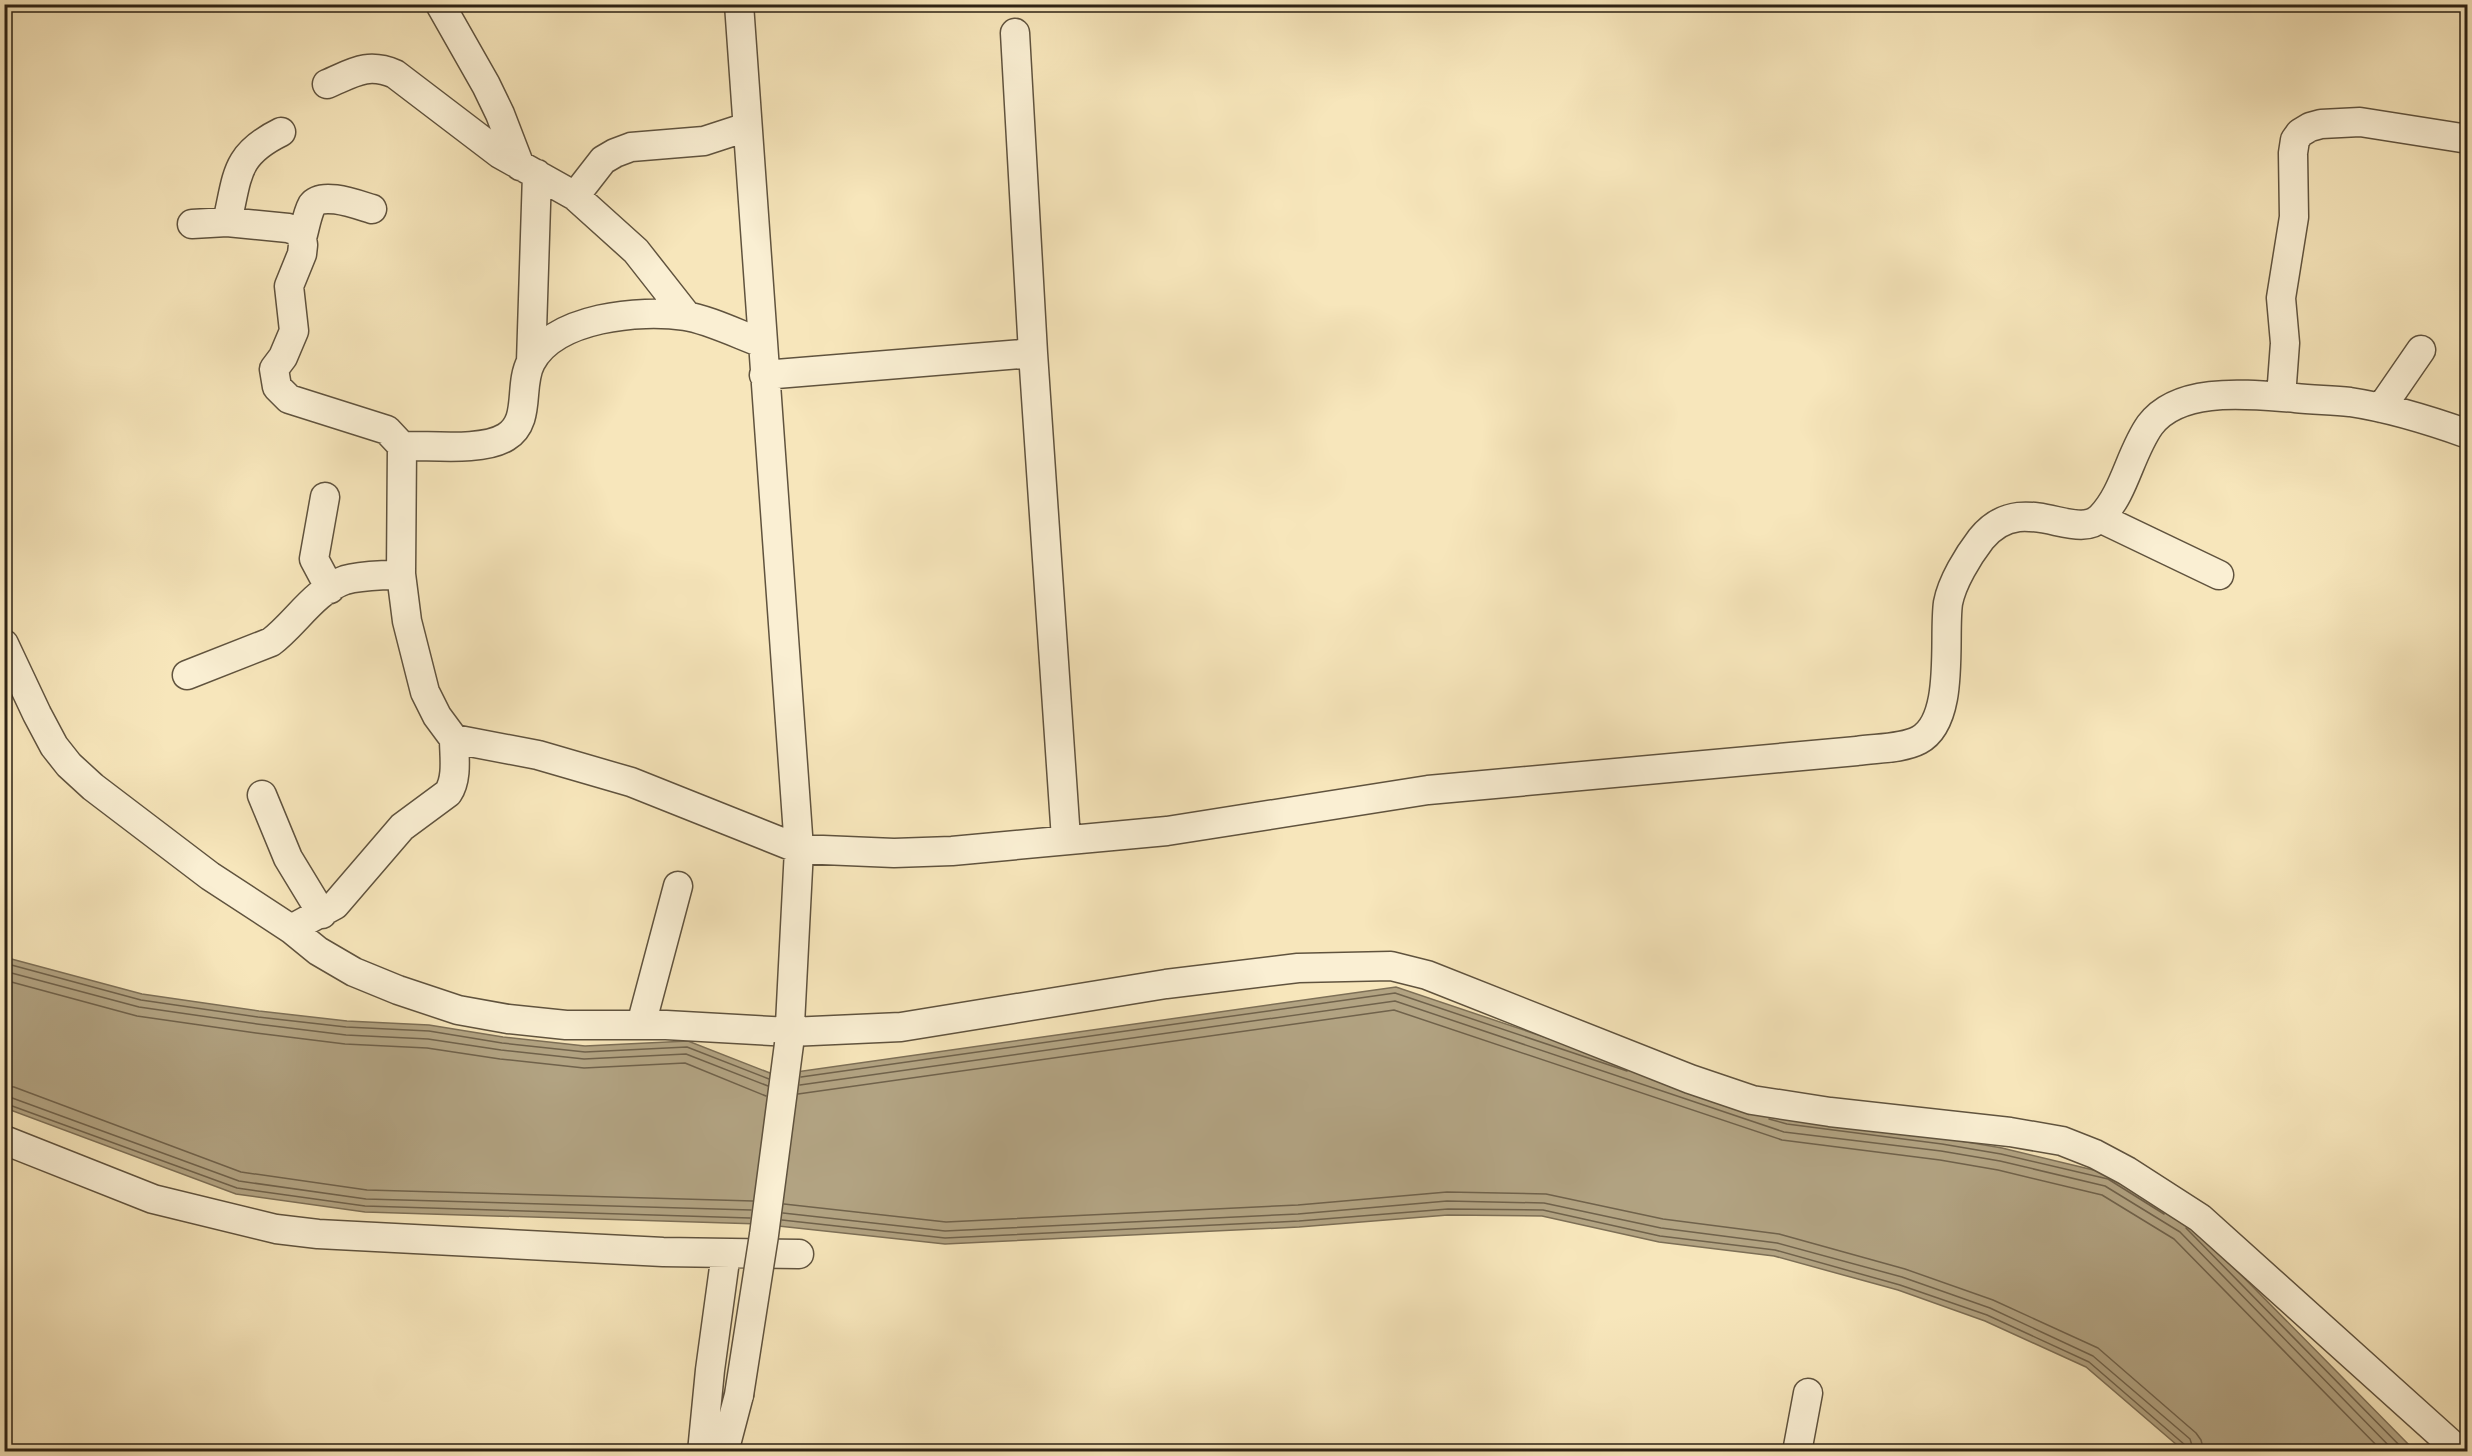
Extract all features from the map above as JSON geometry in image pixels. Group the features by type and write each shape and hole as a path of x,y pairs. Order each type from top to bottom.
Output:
{"street":[{"path":"440,4 486,85 528,170 531,362"},
{"path":"724,1452 738,1395 764,1235 790,1038 799,849 739,4"},
{"path":"1015,33 1033,353 1066,839"},
{"path":"327,84 364,68 375,67 395,74 500,154 575,196 636,251 687,316"},
{"path":"2281,397 2285,344 2281,298 2294,217 2293,153 2295,140 2300,133 2321,124 2360,122 2468,139"},
{"path":"575,196 603,160 615,153 632,147 704,141 747,127"},
{"path":"226,222 245,158 260,142 281,132"},
{"path":"291,929 322,914 346,895 402,827 448,793 454,776 454,739 437,716 425,692 407,621 400,574 402,446 387,430 289,399 277,387 274,369 283,357 294,331 289,286 302,254 302,238 313,204 319,200 330,199 372,209"},
{"path":"192,224 226,222 288,228 297,231 302,238"},
{"path":"402,446 476,445 506,437 522,417 524,381 531,362 546,344 573,328 621,315 687,316 762,344"},
{"path":"2381,408 2421,350"},
{"path":"764,375 1033,353"},
{"path":"454,739 538,754 608,774 799,849 894,853 952,851 1167,831 1428,789 1845,752 1918,740 1931,731 1939,711 1945,679 1948,602 1957,579 1982,538 1994,527 2015,517 2043,518 2080,526 2093,524 2100,518 2125,478 2151,425 2173,406 2200,398 2224,395 2348,402 2438,423 2468,434"},
{"path":"325,497 314,559 330,588"},
{"path":"2100,518 2219,575"},
{"path":"187,675 271,642 330,588 358,577 400,574"},
{"path":"4,644 54,746 69,765 93,788 210,876 291,929 318,951 354,972 398,990 458,1010 508,1019 566,1025 641,1025 790,1038 901,1027 1166,984 1298,968 1391,966 1427,975 1690,1079 1752,1100 1830,1112 2010,1132 2062,1142 2095,1154 2127,1171 2200,1218 2460,1452"},
{"path":"262,795 288,858 322,914"},
{"path":"641,1025 678,886"},
{"path":"4,1140 153,1199 276,1229 318,1234 639,1251 799,1254"},
{"path":"702,1452 710,1370 726,1253"},
{"path":"1797,1452 1809,1392"}],"water":[{"path":"4,957 142,994 259,1011 347,1021 429,1025 503,1037 585,1046 688,1041 775,1075 1396,987 1788,1119 1943,1138 2002,1148 2110,1174 2188,1221 2415,1451 2184,1451 2086,1367 1985,1321 1898,1290 1774,1256 1659,1242 1542,1216 1448,1215 1299,1227 945,1244 760,1224 365,1212 236,1194 5,1108"}]}
